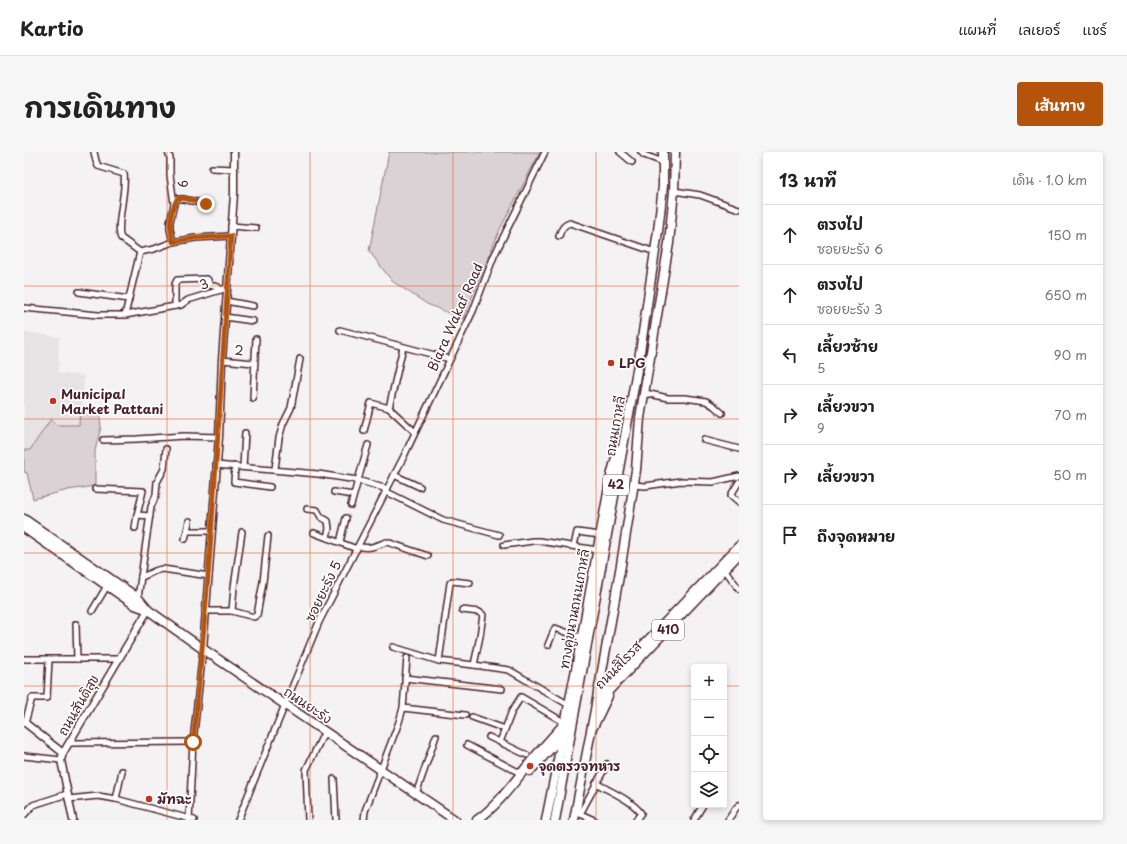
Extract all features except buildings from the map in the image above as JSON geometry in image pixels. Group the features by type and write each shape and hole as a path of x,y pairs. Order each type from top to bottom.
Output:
{"main road":[{"name":"ถนนเกาหลี","path":"555,820 639,359 653,270 662,186 663,152"},
{"name":"ถนนเกาหลี","path":"634,485 640,418 669,243 674,191 675,152"},
{"path":"653,270 664,272"},
{"path":"639,359 652,349"},
{"name":"ทางคู่ขนานถนนเกาหลี","path":"546,820 558,763 564,722 569,705 582,638 613,466 631,404"},
{"path":"574,820 578,812 634,485"},
{"name":"ถนนยะรัง","path":"24,519 107,586 135,605 148,610 455,820"},
{"name":"ถนนยะรัง","path":"24,528 59,548 138,598 148,610"},
{"name":"ถนนสิโรรส","path":"598,692 739,546"},
{"name":"ถนนสิโรรส","path":"596,704 739,554"},
{"path":"603,663 607,674 618,672"},
{"path":"591,732 602,706 613,687"},
{"path":"477,820 522,774 564,722"},
{"path":"498,800 513,789 563,735"},
{"path":"545,755 552,755 558,763 550,820"}],"street":[{"path":"94,152 98,166 124,174 122,211 118,229 119,235 140,252 173,242 195,238 231,236"},
{"name":"9","path":"168,152 170,158 170,175 174,204 170,222 173,242"},
{"path":"24,815 33,805 68,796 98,796 116,799 191,820 193,742 203,649 219,437 226,301 224,289 232,226 234,152"},
{"name":"Biara Wakaf Road","path":"386,490 473,311 494,256 545,152"},
{"path":"620,152 632,162"},
{"path":"641,152 644,155 663,162"},
{"path":"212,168 234,169"},
{"path":"674,191 700,195 739,209"},
{"path":"174,204 177,199 183,198 206,204"},
{"path":"559,236 562,228 566,224 570,224 655,252"},
{"path":"232,226 256,228"},
{"path":"125,315 140,252"},
{"path":"175,306 175,284 177,280 207,279 209,285 224,289"},
{"name":"3","path":"24,308 98,315 125,315 181,305 188,300 224,289"},
{"path":"79,292 129,299"},
{"path":"226,301 253,306"},
{"path":"225,318 253,321"},
{"path":"340,330 450,359"},
{"path":"253,398 256,339"},
{"path":"388,408 403,347"},
{"path":"276,469 279,438 283,424 291,408 300,359"},
{"name":"2","path":"222,360 254,363"},
{"path":"645,393 668,398 685,398 706,401 722,413"},
{"path":"364,431 371,403 388,408 415,432"},
{"path":"243,466 245,433"},
{"path":"103,440 184,436 219,437"},
{"path":"704,440 739,449"},
{"path":"351,505 368,445"},
{"path":"138,598 151,507 156,495 158,482 164,469 166,449"},
{"path":"216,465 276,469 357,480 386,490 443,520 499,535"},
{"path":"235,466 234,482 270,487"},
{"path":"394,475 420,487"},
{"path":"634,485 645,486 681,481 712,482 739,476"},
{"path":"739,482 731,496 739,502"},
{"path":"95,489 143,491 135,528"},
{"name":"ซอยยะรัง 5","path":"238,820 319,622 386,490"},
{"path":"334,492 353,495"},
{"path":"306,509 317,510 321,517 328,521 329,529 326,538"},
{"path":"137,515 150,516"},
{"path":"340,542 346,518"},
{"path":"185,539 189,521"},
{"path":"187,531 211,532"},
{"path":"232,611 242,532"},
{"path":"574,546 577,532 600,534"},
{"path":"314,533 326,538 365,548 377,546 387,542 428,556"},
{"path":"205,611 232,611 254,617 257,615 263,582 268,536"},
{"path":"504,546 533,541 597,550"},
{"path":"141,577 156,570 163,569 209,576"},
{"path":"724,570 739,590"},
{"path":"439,661 450,583 470,583"},
{"path":"92,611 107,586"},
{"name":"ถนนสันติสุข","path":"73,820 61,760 62,753 70,743 148,610"},
{"path":"462,610 479,612 483,615 474,665"},
{"path":"76,624 77,659"},
{"path":"548,645 555,628 582,638"},
{"path":"393,646 439,661 509,670 569,705"},
{"path":"364,820 365,810 399,722 402,708 407,658"},
{"path":"24,659 118,659"},
{"path":"49,660 47,698 32,698 25,722 62,753"},
{"path":"405,678 502,689"},
{"path":"500,742 512,711 521,696 564,722"},
{"path":"402,708 465,715"},
{"path":"472,717 505,728"},
{"path":"308,820 306,770 326,731"},
{"path":"416,794 436,736"},
{"path":"489,737 527,755"},
{"path":"70,743 193,742"},
{"path":"467,745 522,774"},
{"path":"24,756 61,760"},
{"path":"594,820 578,812 607,764"},
{"path":"116,799 122,771"},
{"path":"334,779 336,820"},
{"path":"596,783 623,798 638,810 641,814 636,820"},
{"path":"728,820 739,805"},
{"path":"694,820 701,808"}],"shaded area":[{"path":"389,152 540,152 500,229 463,319 427,304 392,281 369,251"},
{"name":"Municipal Market Pattani","path":"24,332 59,337 58,373 84,376 80,427 24,463"},
{"path":"80,407 99,408 101,427 95,451 95,486 68,490 33,499 27,473 24,472 24,450 30,450 51,419 56,425 79,425"}],"place":[{"name":"LPG","path":"611,363"},
{"name":"Municipal Market Pattani","path":"53,401"},
{"name":"จุดตรวจทหาร","path":"530,766"},
{"name":"มัทฉะ","path":"149,799"}],"route":[{"path":"193,742 209,576 231,236 195,238 173,242 170,222 174,204 177,199 183,198 206,204"}]}
